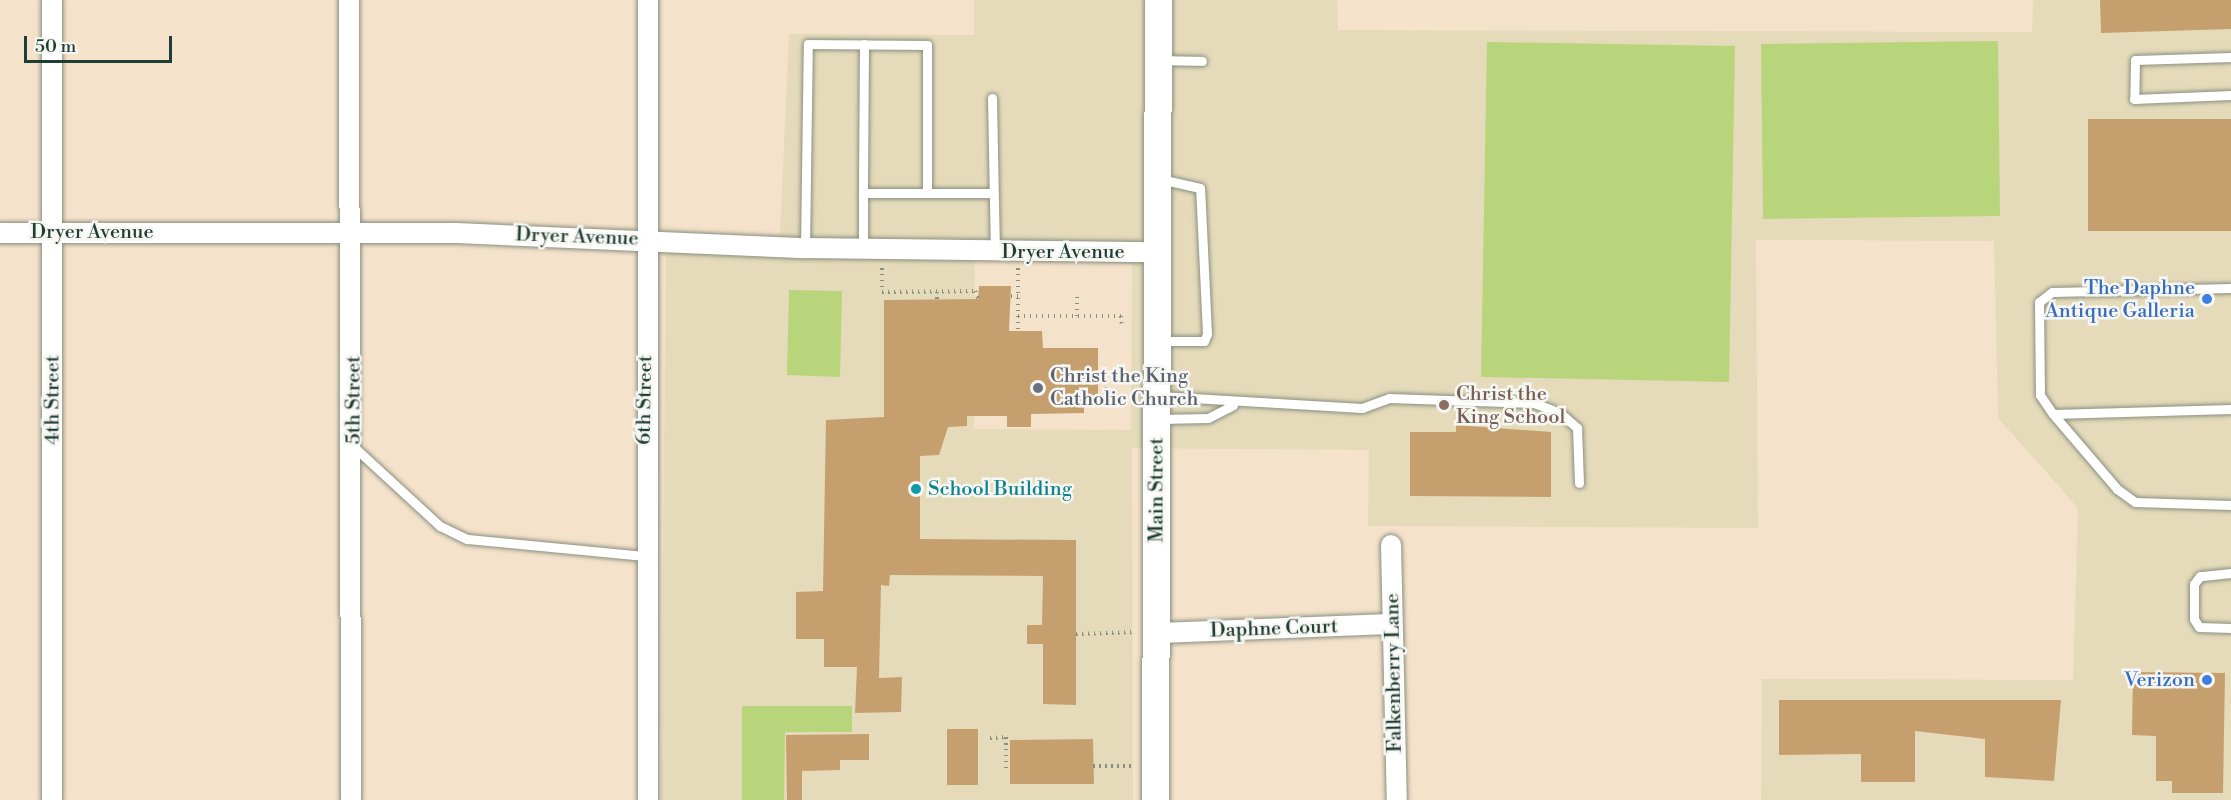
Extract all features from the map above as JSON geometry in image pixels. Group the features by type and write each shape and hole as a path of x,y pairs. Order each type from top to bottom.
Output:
{"main road":[{"name":"Main Street","path":"1155,800 1146,633 1157,408 1155,252 1158,179 1158,0"}],"street":[{"name":"4th Street","path":"52,0 56,231 52,800"},
{"name":"5th Street","path":"349,0 349,235 354,447 351,800"},
{"name":"6th Street","path":"648,0 645,556 648,800"},
{"name":"Dryer Avenue","path":"0,233 56,231 349,235 648,240 805,248 1155,252"},
{"name":"Falkenberry Lane","path":"1391,545 1398,800"},
{"name":"Daphne Court","path":"1146,633 1392,624"}],"lane":[{"path":"805,248 808,44 927,45 927,193"},
{"path":"864,44 863,193 873,249"},
{"path":"2231,57 2135,60 2134,99 2231,95"},
{"path":"1158,60 1202,61"},
{"path":"992,98 991,193 994,251"},
{"path":"1157,341 1203,341 1207,334 1200,188 1158,179"},
{"path":"863,193 991,193"},
{"path":"2231,288 2043,294 2040,395 2053,414 2117,489 2135,502 2231,505"},
{"path":"1157,408 1233,405 1362,408 1389,398 1534,403 1560,413 1577,428 1579,483"},
{"path":"1157,408 1208,418 1233,405"},
{"path":"2053,414 2231,409"},
{"path":"354,447 440,526 466,539 645,556"},
{"path":"2231,573 2200,576 2194,584 2194,619 2199,627 2231,628"}],"path":[{"path":"873,249 882,292 975,291 978,298"},
{"path":"1018,270 1018,331"},
{"path":"937,291 937,299"},
{"path":"1011,296 1018,296"},
{"path":"1077,297 1077,315"},
{"path":"1018,315 1121,315 1122,325"},
{"path":"1098,375 1106,375 1106,397 1157,408"},
{"path":"1076,634 1146,633"},
{"path":"990,738 1006,737 1006,771"},
{"path":"1094,766 1135,765"}],"shaded area":[{"path":"974,0 1337,0 1338,30 2032,32 2033,0 2231,0 2231,800 1761,800 1762,679 2073,680 2078,508 1998,418 1994,241 1756,240 1758,528 1368,526 1369,450 1132,448 1133,800 661,800 666,253 779,255 789,34 974,35","holes":["975,261 1132,264 1131,430 974,429"]}],"green space":[{"path":"1998,41 2000,216 1763,219 1761,44"},
{"path":"1487,42 1735,46 1729,382 1481,377"},
{"path":"789,290 842,291 840,377 787,375"},
{"path":"742,706 852,706 852,732 785,732 784,800 742,800"}],"building":[{"path":"2100,0 2231,0 2231,29 2101,33"},
{"path":"2088,119 2231,119 2231,231 2088,231"},
{"path":"979,286 1011,286 1009,331 1042,331 1043,348 1098,348 1098,401 1084,401 1084,413 1031,414 1031,427 1007,427 1007,416 967,416 967,426 948,427 939,455 920,456 920,539 1076,540 1076,705 1043,704 1043,644 1027,644 1027,625 1042,625 1043,576 890,575 889,586 881,585 879,678 902,677 901,712 855,713 857,667 824,667 824,639 796,639 796,592 823,591 826,420 884,417 884,300 978,299"},
{"path":"1456,425 1551,432 1551,497 1410,496 1410,432 1456,432"},
{"path":"2133,672 2225,673 2223,793 2172,793 2172,781 2156,781 2156,736 2132,735"},
{"path":"1779,700 2061,700 2054,781 1985,777 1985,739 1915,731 1915,782 1861,782 1861,754 1779,755"},
{"path":"947,729 978,729 978,785 947,785"},
{"path":"869,734 869,760 840,760 840,770 802,771 802,800 787,800 786,735"},
{"path":"1093,739 1094,784 1010,784 1010,740"}],"place":[{"name":"The Daphne Antique Galleria","path":"2207,299"},
{"name":"Christ the King Catholic Church","path":"1038,388"},
{"name":"Christ the King School","path":"1444,405"},
{"name":"School Building","path":"916,489"},
{"name":"Verizon","path":"2207,680"}]}
